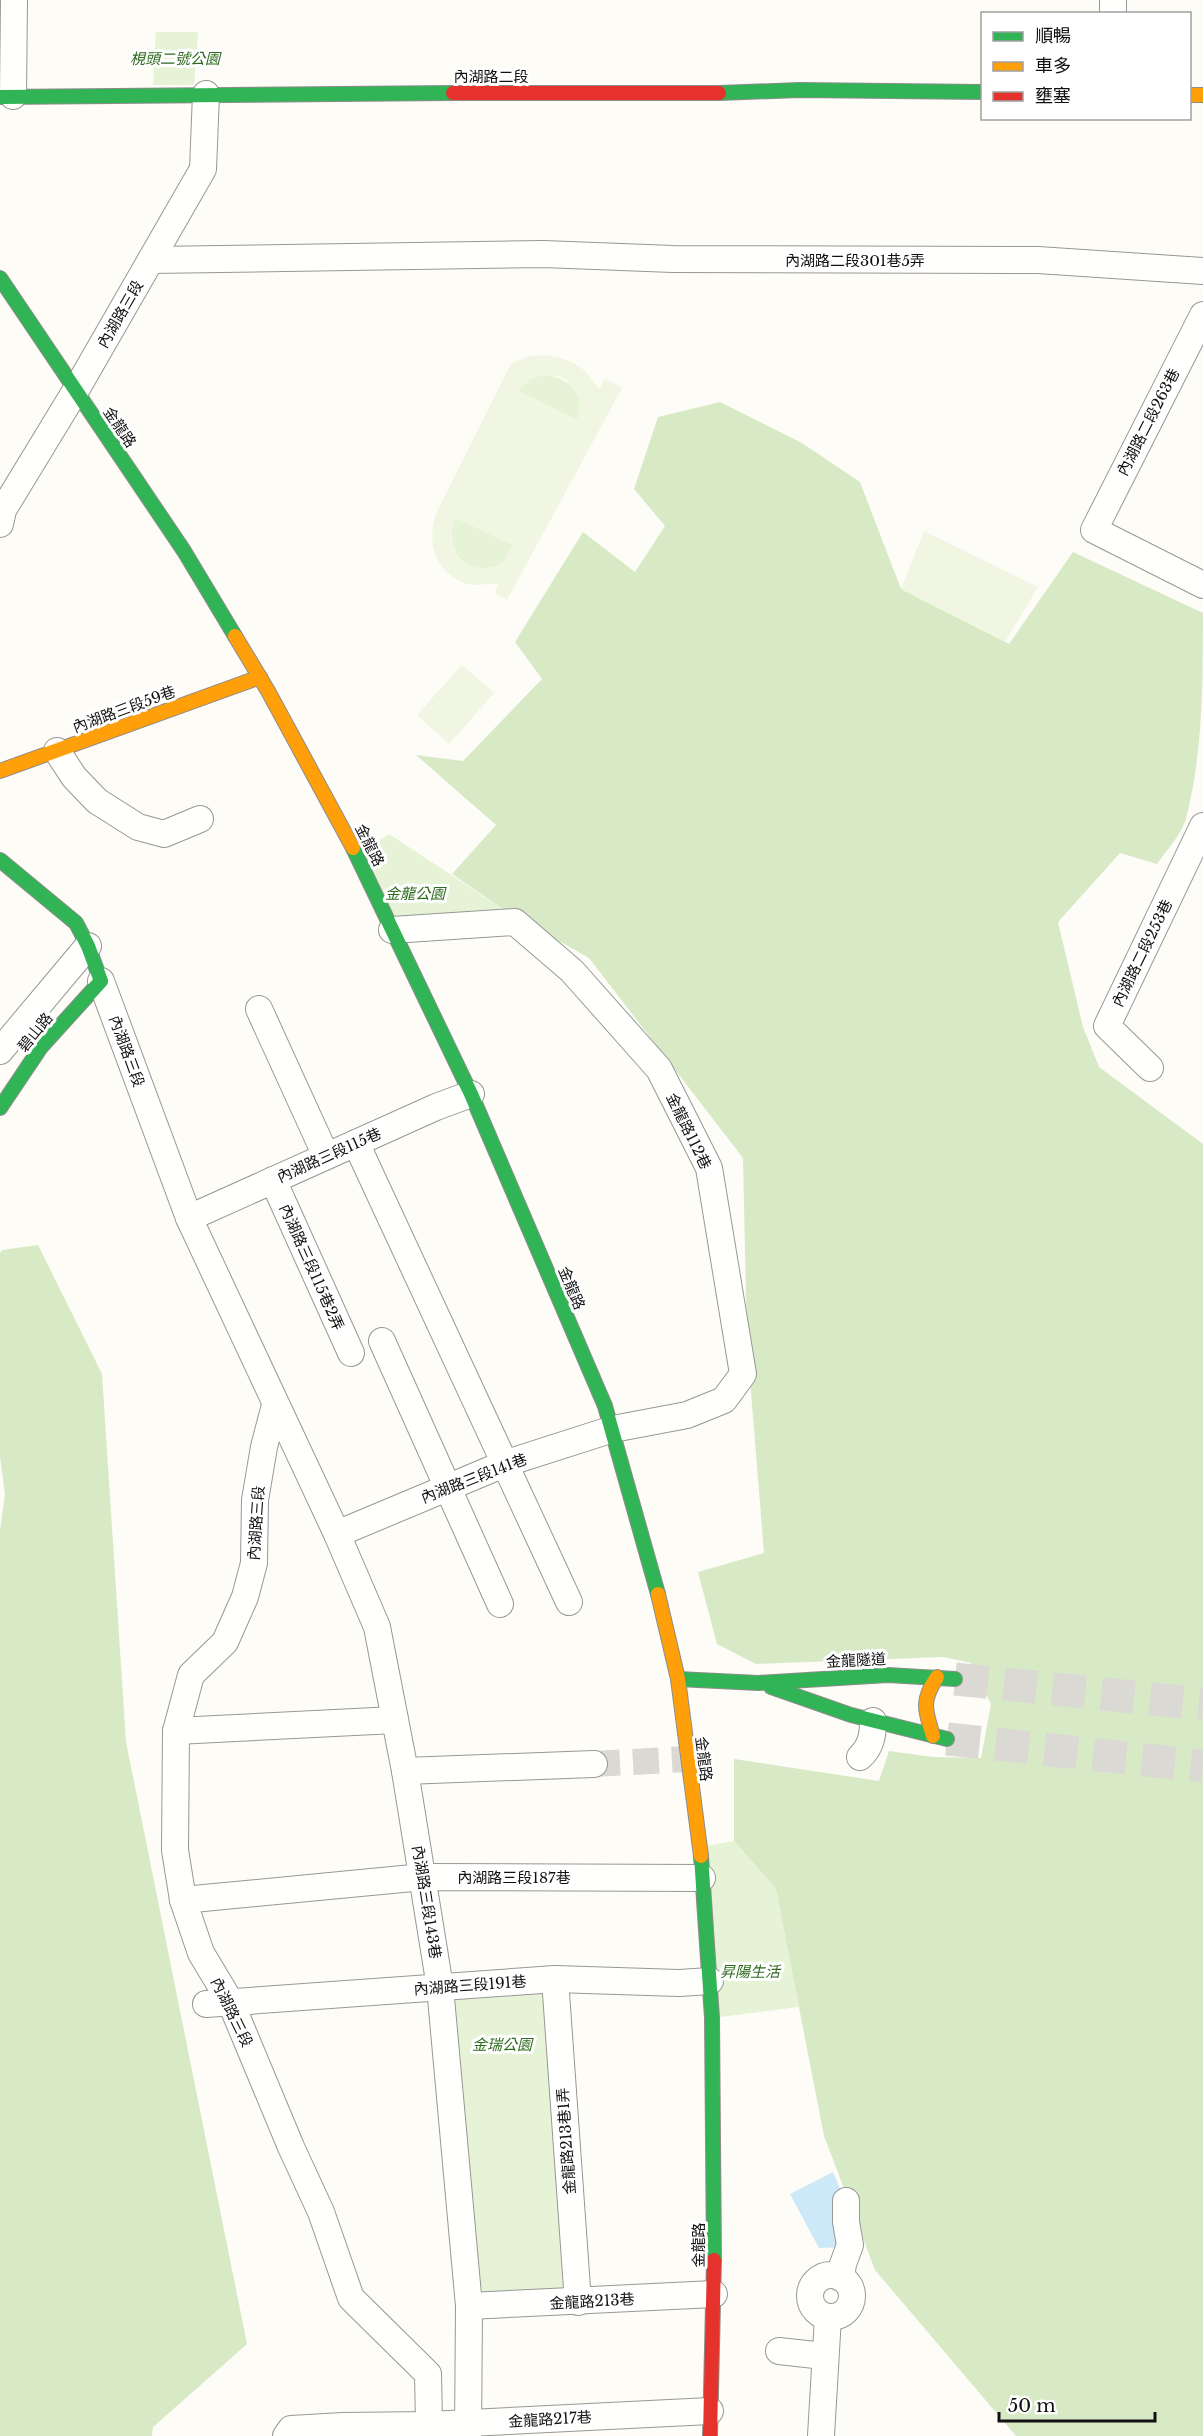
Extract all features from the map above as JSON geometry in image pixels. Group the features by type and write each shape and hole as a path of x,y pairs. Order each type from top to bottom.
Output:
{"street":[{"path":"6,97 14,0"},
{"name":"內湖路二段","path":"6,97 545,92 679,94 799,90 981,92"},
{"name":"內湖路三段","path":"0,524 3,510 76,390 203,169 206,94"},
{"name":"內湖路二段301巷5弄","path":"151,260 476,253 673,259 1038,260 1203,271"},
{"name":"金龍路","path":"0,278 184,552 260,677 357,855 471,1094 613,1429 668,1633 678,1679 700,1847 712,2018 714,2294 710,2436"},
{"name":"內湖路二段263巷","path":"1203,315 1094,530 1203,585"},
{"name":"內湖路三段59巷","path":"0,771 260,677"},
{"path":"57,751 74,777 98,801 138,827 164,834 200,819"},
{"name":"內湖路二段253巷","path":"1150,1068 1107,1026 1203,826"},
{"name":"內湖路三段","path":"0,860 76,923 88,946 189,1218 275,1405 264,1447 255,1500 254,1563 245,1597 225,1642 191,1675 176,1731 175,1850 183,1900 201,1953 231,2003 291,2147 321,2211 351,2298 428,2374"},
{"name":"金龍路112巷","path":"392,930 515,922 572,971 658,1069 709,1168 743,1374 724,1400 687,1415 613,1429"},
{"path":"0,1051 88,946"},
{"name":"碧山路","path":"0,1108 42,1047 101,981"},
{"path":"259,1009 326,1156"},
{"name":"內湖路三段115巷","path":"189,1218 471,1094"},
{"path":"356,1143 569,1602"},
{"name":"內湖路三段115巷2弄","path":"273,1180 351,1353"},
{"path":"382,1341 500,1605"},
{"name":"內湖路三段143巷","path":"275,1405 337,1534 377,1627 405,1771 440,1987 469,2306 468,2430"},
{"name":"內湖路三段141巷","path":"337,1534 504,1464 613,1429"},
{"path":"860,1757 867,1751 878,1722 899,1701 888,1674"},
{"name":"金龍隧道","path":"678,1679 758,1683 888,1674 955,1679"},
{"name":"金龍隧道","path":"758,1683 878,1722 940,1737 925,1709 925,1694 937,1677"},
{"path":"176,1731 395,1720"},
{"path":"405,1771 594,1764"},
{"name":"內湖路三段187巷","path":"183,1900 423,1877 702,1878"},
{"name":"內湖路三段191巷","path":"206,2004 555,1979 679,1983 710,1981"},
{"name":"金龍路213巷1弄","path":"555,1979 578,2302"},
{"path":"822,2436 824,2356 828,2317 816,2311 810,2300 812,2287 821,2277 827,2275 841,2278 850,2244 846,2222 846,2201"},
{"name":"金龍路213巷","path":"469,2306 714,2294"},
{"path":"779,2351 824,2356"},
{"path":"426,2431 428,2374 467,2375"},
{"name":"金龍路217巷","path":"286,2436 291,2429 426,2431 519,2428 710,2411"}],"green space":[{"name":"梘頭二號公園","path":"156,32 198,32 194,85 153,85"},
{"path":"544,355 570,361 588,374 599,389 605,379 622,388 507,600 495,593 499,583 480,585 462,582 445,570 435,553 432,534 436,514 511,364 526,357","holes":["546,375 561,377 575,390 580,408 577,420 518,391 531,378","455,518 513,545 503,562 485,568 475,567 460,559 455,552 451,536"]},
{"path":"546,375 563,380 575,390 580,403 577,420 518,391 531,378"},
{"path":"720,402 802,443 860,482 901,589 1009,644 1073,552 1203,613 1199,746 1185,822 1157,864 1120,853 1058,922 1083,1027 1099,1067 1203,1144 1203,2436 1016,2436 875,2270 824,2136 776,1889 734,1841 734,1759 879,1781 889,1751 933,1757 981,1758 991,1704 971,1663 943,1657 756,1664 717,1644 698,1572 764,1553 747,1343 743,1158 589,958 509,913 452,874 496,825 416,755 463,761 542,679 515,642 583,532 635,572 665,526 634,489 658,417"},
{"path":"455,517 513,545 503,562 485,568 475,567 460,559 452,544 452,526"},
{"path":"924,531 1038,587 1005,642 901,589"},
{"path":"462,665 494,693 449,744 417,715"},
{"name":"金龍公園","path":"389,834 509,913 392,930 357,855"},
{"path":"38,1245 102,1374 126,1742 247,2344 153,2427 152,2436 0,2436 0,1530 5,1495 0,1456 0,1253 2,1250"},
{"name":"昇陽生活","path":"734,1841 776,1889 799,2007 712,2018 700,1847"},
{"name":"金瑞公園","path":"555,1979 578,2302 469,2306 440,1987"}],"water":[{"path":"833,2172 843,2196 844,2247 819,2248 790,2194"}],"tunnel":[{"path":"955,1679 1203,1704"},
{"path":"947,1739 1203,1766"},
{"path":"594,1764 687,1759"}],"traffic: fast":[{"path":"719,93 799,90 981,92"},
{"path":"0,97 453,93"},
{"path":"0,278 184,551 235,636"},
{"path":"353,848 471,1094 605,1406 658,1594"},
{"path":"0,860 76,923 88,946 101,981 41,1047 0,1108"},
{"path":"678,1679 758,1683 888,1675 955,1679"},
{"path":"771,1687 851,1715 947,1739"},
{"path":"701,1856 712,2018 714,2260"}],"traffic: slow":[{"path":"1191,95 1203,95"},
{"path":"235,636 268,691 353,848"},
{"path":"0,771 260,677"},
{"path":"658,1594 678,1679 701,1856"},
{"path":"933,1736 926,1706 928,1693 937,1677"}],"traffic: jam":[{"path":"453,93 719,93"},
{"path":"710,2436 714,2260"}]}
